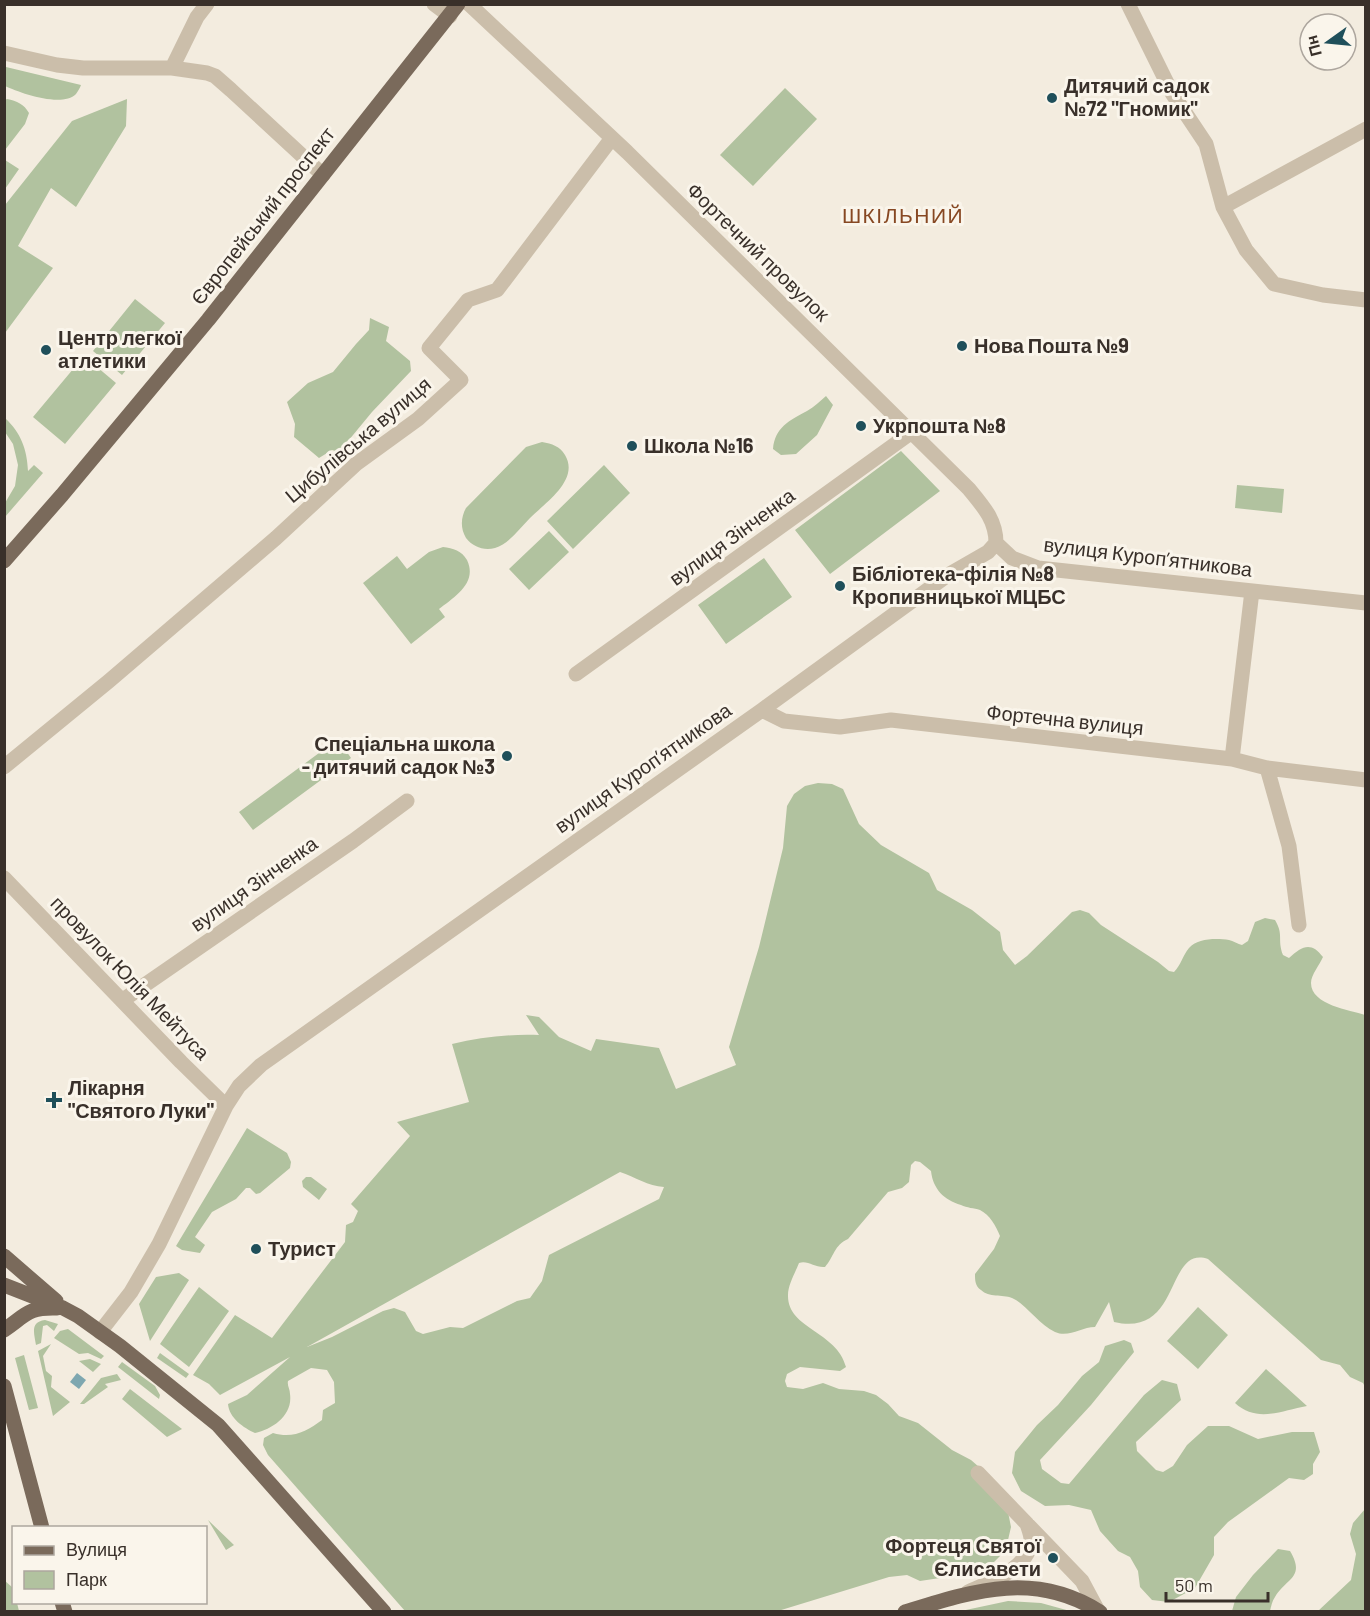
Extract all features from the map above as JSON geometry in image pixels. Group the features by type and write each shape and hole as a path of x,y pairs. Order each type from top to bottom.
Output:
{"main road":[{"name":"Європейський проспект","path":"4,561 208,320 454,10"},
{"path":"4,1256 63,1308 100,1332 218,1425 384,1611"},
{"path":"4,1285 63,1308"},
{"path":"4,1345 6,1329 25,1314 36,1308 63,1308"},
{"path":"4,1386 42,1526"},
{"path":"905,1611 964,1594 1002,1587 1026,1587 1074,1598 1099,1610"}],"street":[{"path":"172,68 197,17 207,4"},
{"path":"434,4 454,10"},
{"name":"Фортечний провулок","path":"469,4 612,138 969,489 988,512 995,530 996,543"},
{"path":"1134,6 1172,93 1206,144 1222,207 1246,250 1274,284 1323,295 1365,300"},
{"path":"4,53 57,65 83,68 172,68 215,76 323,175"},
{"path":"1222,207 1365,129"},
{"name":"Цибулівська вулиця","path":"4,767 250,561 356,464 418,419 460,380 429,348 468,300 497,290 612,138"},
{"name":"вулиця Зінченка","path":"576,674 912,432"},
{"name":"вулиця Куропʼятникова","path":"100,1332 131,1292 159,1244 226,1106 239,1086 261,1065 762,710 948,575 988,552 996,543 1012,558 1038,568 1365,603"},
{"path":"1232,759 1252,591"},
{"name":"Фортечна вулиця","path":"762,710 784,721 840,727 891,720 1232,759 1267,768 1365,780"},
{"path":"1267,768 1289,846 1299,925"},
{"name":"вулиця Зінченка","path":"123,1000 407,801"},
{"name":"провулок Юлія Мейтуса","path":"4,878 226,1106"},
{"path":"978,1473 1083,1581 1099,1610"},
{"path":"964,1594 1004,1574 1026,1556 1031,1540 1027,1524"}],"green space":[{"path":"4,67 81,85 76,94 70,98 61,100 41,98 5,86"},
{"path":"785,88 817,119 753,186 720,155"},
{"path":"127,99 126,126 76,207 51,188 18,246 53,268 5,333 5,205 72,121"},
{"path":"5,100 20,103 29,113 25,124 5,150"},
{"path":"4,160 19,169 5,189"},
{"path":"135,299 165,323 122,375 93,351"},
{"path":"370,318 389,327 386,341 410,361 411,371 372,412 339,452 332,450 319,458 294,437 295,424 287,402 308,383 333,372 369,330"},
{"path":"84,356 116,383 65,444 33,417"},
{"path":"826,396 833,405 817,435 796,454 781,455 773,449 774,441 784,425 812,408"},
{"path":"5,418 22,442 28,471 34,465 43,473 5,517 5,503 15,486 18,465 13,444 5,432"},
{"path":"542,442 561,449 565,455 568,473 559,490 505,543 487,549 472,544 466,538 462,526 466,508 526,447"},
{"path":"901,451 940,491 830,574 795,530"},
{"path":"604,465 630,493 573,549 547,521"},
{"path":"1237,485 1284,489 1282,513 1235,508"},
{"path":"549,531 569,552 529,590 509,569"},
{"path":"443,547 463,554 470,568 469,576 463,589 439,609 445,617 411,644 363,583 397,556 407,569 429,552"},
{"path":"764,558 792,597 726,644 698,605"},
{"path":"338,739 351,758 253,830 239,812"},
{"path":"818,783 832,784 843,789 859,824 881,845 929,873 937,890 972,910 1000,932 1003,950 1015,965 1072,912 1080,910 1089,913 1101,925 1169,971 1174,972 1187,951 1197,942 1219,939 1242,945 1248,941 1255,922 1265,918 1275,920 1278,925 1283,955 1289,958 1306,947 1319,952 1323,957 1311,980 1317,997 1332,1005 1365,1015 1365,1387 1363,1383 1350,1377 1340,1365 1321,1360 1208,1259 1194,1258 1185,1265 1162,1305 1151,1317 1136,1323 1114,1322 1109,1302 1095,1327 1065,1334 1049,1329 1022,1304 1012,1298 988,1294 978,1287 975,1274 994,1249 1000,1236 997,1228 984,1212 955,1203 940,1193 931,1171 920,1162 915,1161 911,1165 909,1182 902,1188 888,1192 848,1239 837,1248 825,1267 805,1262 799,1263 788,1291 790,1306 795,1316 833,1345 841,1355 846,1367 840,1371 800,1367 787,1374 785,1381 787,1387 803,1389 823,1383 839,1389 864,1391 876,1395 899,1416 918,1423 952,1450 971,1460 987,1474 1008,1512 1011,1527 1008,1540 1001,1555 994,1562 940,1578 920,1581 907,1575 889,1577 778,1611 405,1611 268,1455 263,1445 264,1438 273,1433 287,1435 299,1433 322,1420 323,1410 335,1403 334,1382 327,1370 311,1368 288,1381 290,1402 285,1415 275,1424 255,1433 234,1418 228,1404 247,1395 290,1357 220,1395 209,1384 193,1375 235,1315 272,1338 345,1242 346,1225 353,1222 358,1211 351,1204 410,1136 397,1122 469,1102 452,1044 495,1036 539,1035 526,1015 539,1017 559,1037 591,1051 596,1039 659,1048 676,1089 736,1065 729,1047 759,947 783,848 787,806 794,794 805,786","holes":["620,1172 664,1187 659,1199 549,1255 542,1281 530,1298 517,1301 463,1328 450,1327 423,1334 416,1331 405,1312 394,1308 307,1347"]},
{"path":"247,1128 287,1153 291,1162 290,1168 260,1193 256,1194 250,1188 246,1188 236,1199 212,1212 195,1237 205,1245 200,1253 182,1250 176,1246"},
{"path":"306,1177 311,1177 327,1189 319,1200 303,1187 302,1181"},
{"path":"179,1273 189,1280 150,1341 139,1304 156,1277"},
{"path":"199,1287 229,1311 189,1367 160,1344"},
{"path":"1198,1307 1228,1335 1198,1369 1167,1341"},
{"path":"45,1320 58,1324 54,1331 47,1325 43,1326 41,1343 36,1345 35,1326"},
{"path":"68,1329 104,1356 101,1359 88,1353 79,1354 54,1338 60,1331"},
{"path":"1124,1340 1131,1343 1134,1352 1091,1405 1040,1460 1042,1469 1061,1483 1069,1484 1144,1395 1162,1380 1177,1384 1181,1400 1136,1442 1137,1451 1156,1470 1163,1472 1173,1466 1187,1445 1208,1426 1229,1426 1258,1439 1292,1432 1314,1432 1320,1452 1313,1464 1313,1474 1304,1480 1289,1478 1228,1522 1214,1537 1214,1555 1195,1588 1169,1602 1152,1600 1140,1587 1138,1571 1130,1557 1118,1551 1100,1531 1091,1510 1069,1505 1045,1506 1021,1491 1012,1473 1015,1452 1037,1425 1058,1405 1082,1376 1099,1362 1105,1346"},
{"path":"51,1344 43,1356 46,1371 52,1376 51,1387 70,1402 53,1416 38,1351"},
{"path":"160,1353 189,1374 186,1378 157,1358"},
{"path":"24,1355 38,1408 29,1410 15,1358"},
{"path":"90,1359 101,1364 93,1372 79,1361"},
{"path":"122,1362 155,1386 160,1395 159,1399 118,1367"},
{"path":"1266,1369 1307,1406 1278,1413 1260,1414 1252,1413 1235,1403"},
{"path":"117,1374 121,1380 105,1384 108,1387 84,1404 80,1404 101,1378"},
{"path":"130,1389 182,1429 167,1437 122,1399"},
{"path":"1365,1509 1365,1611 1318,1611 1351,1580 1356,1554 1350,1534 1353,1523"},
{"path":"208,1520 234,1545 226,1550"},
{"path":"1278,1549 1290,1551 1296,1567 1293,1577 1274,1599 1270,1611 1232,1611 1236,1597"},
{"path":"4,1580 12,1587 12,1604 17,1604 19,1611 5,1611"},
{"path":"1008,1601 1041,1603 1070,1611 961,1611"}],"water":[{"path":"77,1373 86,1380 79,1389 70,1382"}],"place":[{"name":"Дитячий садок №72 \"Гномик\"","path":"1052,98"},
{"name":"Нова Пошта №9","path":"962,346"},
{"name":"Центр легкої атлетики","path":"46,350"},
{"name":"Укрпошта №8","path":"861,426"},
{"name":"Школа №16","path":"632,446"},
{"name":"Бібліотека-філія №8 Кропивницької МЦБС","path":"840,586"},
{"name":"Спеціальна школа - дитячий садок №3","path":"507,756"},
{"name":"Лікарня \"Святого Луки\"","path":"54,1100"},
{"name":"Турист","path":"256,1249"},
{"name":"Фортеця Святої Єлисавети","path":"1053,1558"}],"district":[{"name":"ШКІЛЬНИЙ","path":"903,216"}]}
